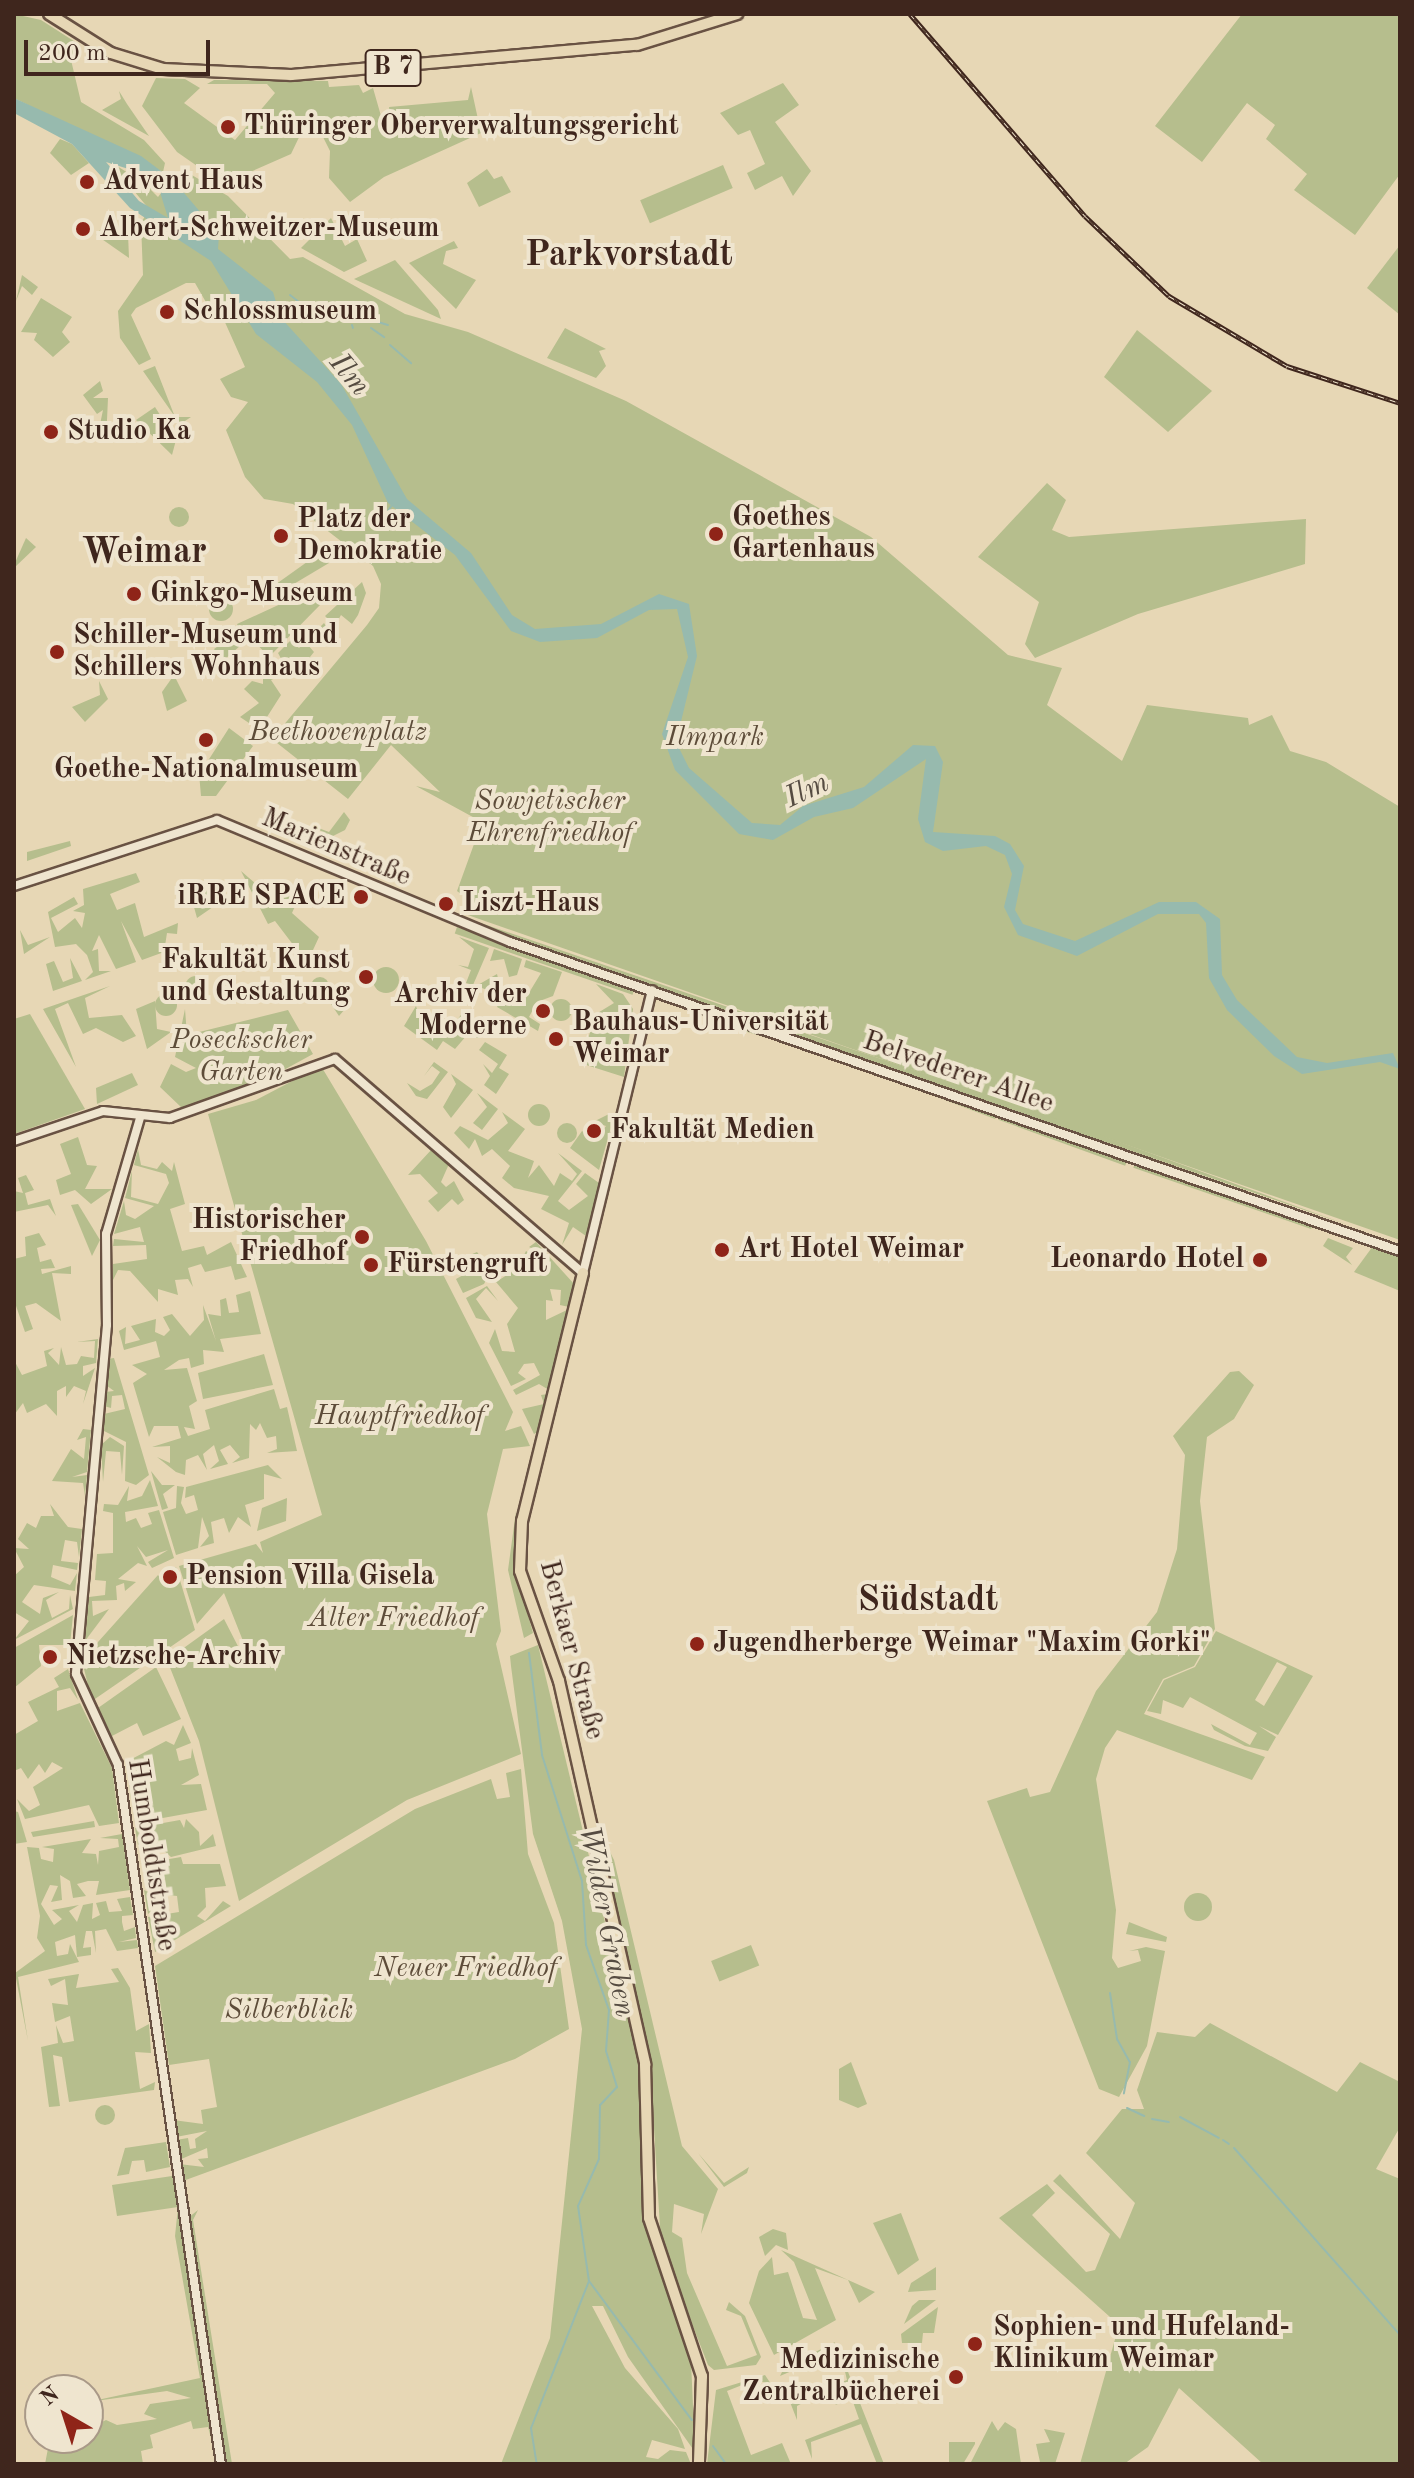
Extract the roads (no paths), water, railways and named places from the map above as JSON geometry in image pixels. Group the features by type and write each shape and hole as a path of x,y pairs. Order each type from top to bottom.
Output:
{"main road":[{"name":"B 7","path":"49,14 125,59 198,74 332,73 637,45 737,14"},
{"name":"Berkaer Straße","path":"583,1273 522,1521 520,1571 559,1681 650,2089 651,2231 699,2364 703,2434 699,2464"}],"street":[{"name":"Marienstraße","path":"14,886 198,822 224,823 455,922"},
{"name":"Belvederer Allee","path":"455,922 1400,1251"},
{"name":"Berkaer Straße","path":"583,1273 652,990"},
{"path":"14,1141 94,1113 170,1118 246,1096 323,1059 358,1076 583,1273"},
{"name":"Humboldtstraße","path":"140,1118 106,1234 107,1325 76,1675 118,1765 221,2464"}],"water":[{"path":"14,98 141,156 173,180 219,234 218,249 273,292 281,318 341,384 407,499 471,553 512,615 535,629 601,624 659,594 689,604 697,656 676,742 689,768 752,823 780,825 803,806 864,787 913,745 935,746 943,762 933,832 995,836 1010,844 1024,866 1015,910 1023,924 1075,941 1159,902 1196,902 1220,919 1222,975 1237,1000 1297,1057 1327,1063 1393,1053 1400,1069 1380,1062 1302,1074 1274,1056 1227,1010 1209,978 1206,923 1199,914 1158,914 1077,956 1018,935 1004,907 1012,874 1005,855 986,846 943,851 925,842 918,819 926,759 853,808 814,817 773,840 739,834 675,770 662,734 688,657 677,609 649,610 597,638 540,642 511,631 455,555 388,503 352,425 317,382 256,334 211,261 130,208 72,144 14,113","holes":["106,162 135,171 160,192 168,218 139,201"]}],"waterway":[{"path":"290,295 314,314 342,311 388,325"},
{"path":"371,328 384,337"},
{"path":"390,345 411,363"},
{"path":"386,514 392,505"},
{"name":"Wilder Graben","path":"529,1653 542,1755 582,1881 586,1945 609,2010 606,2051 617,2087 600,2105 599,2159 578,2206 589,2281 531,2428 537,2464"},
{"path":"1110,1993 1117,2039 1130,2062 1124,2093"},
{"path":"1127,2108 1144,2116"},
{"path":"1180,2117 1219,2138"},
{"path":"1152,2119 1169,2122"},
{"path":"1223,2140 1229,2144"},
{"path":"1234,2148 1400,2335"},
{"path":"589,2281 692,2420"},
{"path":"713,2446 726,2464"}],"railway":[{"path":"910,14 1085,216 1169,296 1287,366 1400,403"}],"place":[{"name":"Thüringer Oberverwaltungsgericht","path":"228,127"},
{"name":"Advent Haus","path":"87,182"},
{"name":"Albert-Schweitzer-Museum","path":"83,229"},
{"name":"Schlossmuseum","path":"167,312"},
{"name":"Studio Ka","path":"51,432"},
{"name":"Goethes Gartenhaus","path":"716,534"},
{"name":"Platz der Demokratie","path":"281,536"},
{"name":"Ginkgo-Museum","path":"134,594"},
{"name":"Schiller-Museum und Schillers Wohnhaus","path":"57,652"},
{"name":"Goethe-Nationalmuseum","path":"206,740"},
{"name":"iRRE SPACE","path":"361,897"},
{"name":"Liszt-Haus","path":"446,904"},
{"name":"Fakultät Kunst und Gestaltung","path":"366,977"},
{"name":"Archiv der Moderne","path":"543,1011"},
{"name":"Bauhaus-Universität Weimar","path":"556,1039"},
{"name":"Fakultät Medien","path":"594,1131"},
{"name":"Historischer Friedhof","path":"362,1237"},
{"name":"Art Hotel Weimar","path":"722,1250"},
{"name":"Leonardo Hotel","path":"1260,1260"},
{"name":"Fürstengruft","path":"371,1265"},
{"name":"Pension Villa Gisela","path":"170,1577"},
{"name":"Jugendherberge Weimar \"Maxim Gorki\"","path":"697,1644"},
{"name":"Nietzsche-Archiv","path":"50,1657"},
{"name":"Sophien- und Hufeland- Klinikum Weimar","path":"975,2344"},
{"name":"Medizinische Zentralbücherei","path":"956,2377"}],"district":[{"name":"Parkvorstadt","path":"629,257"},
{"name":"Weimar","path":"144,554"},
{"name":"Südstadt","path":"928,1602"}],"water label":[{"name":"Ilm","path":"349,375"},
{"name":"Ilm","path":"807,791"}],"park label":[{"name":"Beethovenplatz","path":"338,733"},
{"name":"Ilmpark","path":"715,738"},
{"name":"Sowjetischer Ehrenfriedhof","path":"550,818"},
{"name":"Poseckscher Garten","path":"241,1057"},
{"name":"Hauptfriedhof","path":"400,1417"},
{"name":"Alter Friedhof","path":"394,1619"},
{"name":"Neuer Friedhof","path":"466,1969"},
{"name":"Silberblick","path":"289,2011"}]}
